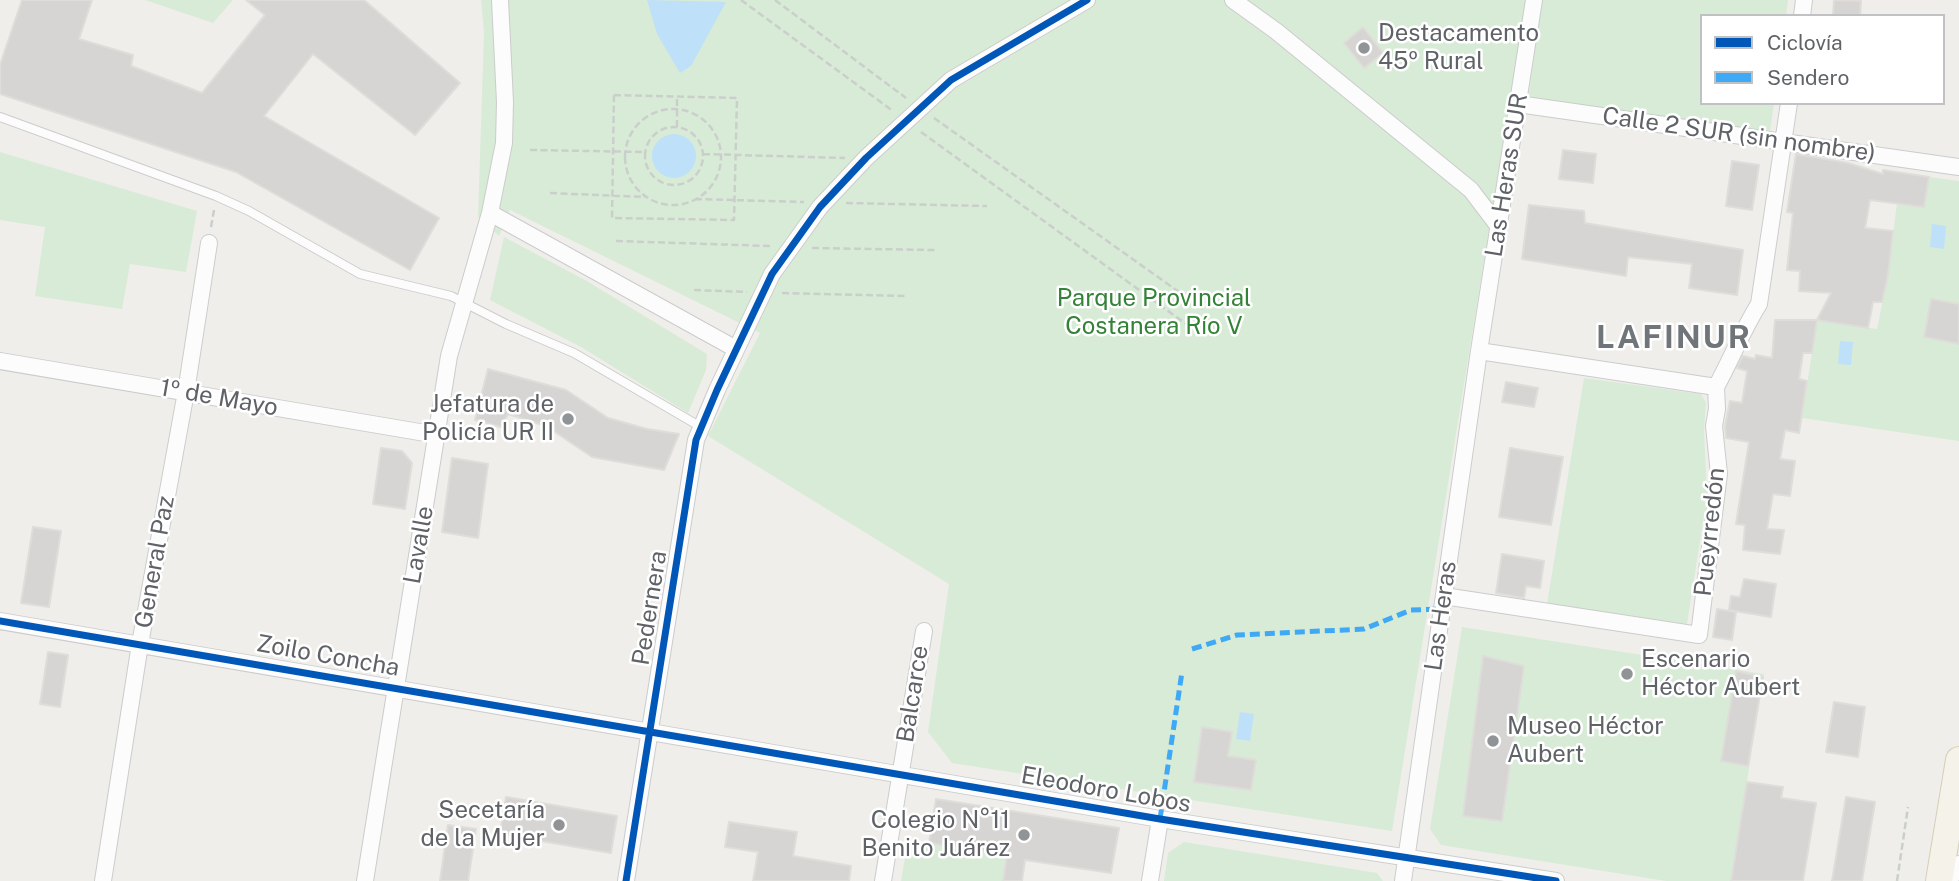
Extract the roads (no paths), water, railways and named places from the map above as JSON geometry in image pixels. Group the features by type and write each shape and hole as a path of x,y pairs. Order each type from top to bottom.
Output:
{"main road":[{"path":"1940,881 1959,760"}],"street":[{"name":"Lavalle","path":"365,881 449,356 490,213 504,143 505,102 499,0"},
{"name":"Pedernera","path":"626,881 696,440 772,274 825,203 866,158 951,80 1087,0"},
{"path":"1233,0 1276,31 1471,190 1499,227"},
{"name":"Las Heras SUR","path":"1479,351 1534,0"},
{"name":"Calle 2 SUR (sin nombre)","path":"1518,104 1959,167"},
{"path":"1479,351 1716,387 1743,328 1759,304 1789,105"},
{"path":"490,213 736,349"},
{"name":"General Paz","path":"103,881 140,644 186,392 209,243"},
{"name":"Las Heras","path":"1403,881 1479,351"},
{"name":"1º de Mayo","path":"0,361 437,435"},
{"name":"Pueyrredón","path":"1444,596 1699,635 1719,474 1714,426 1717,409 1716,387"},
{"name":"Zoilo Concha","path":"0,621 395,687 649,733"},
{"name":"Balcarce","path":"883,881 924,631"},
{"name":"Eleodoro Lobos","path":"649,733 1160,819 1556,881"},
{"path":"1150,881 1160,819"},
{"path":"1949,881 1959,863"}],"lane":[{"path":"0,117 216,196 360,274 466,301 480,312 574,353 701,427"}],"water":[{"path":"647,0 726,2 691,66 680,73 657,34"},
{"path":"674,134 689,141 696,156 689,171 674,178 659,171 652,156 659,141"},
{"path":"1932,224 1946,226 1944,249 1930,247"},
{"path":"1840,341 1853,342 1851,365 1838,364"},
{"path":"1240,712 1254,714 1250,741 1236,739"}],"place":[{"name":"Destacamento 45º Rural","path":"1364,48"},
{"name":"Jefatura de Policía UR II","path":"568,419"},
{"name":"Escenario Héctor Aubert","path":"1627,674"},
{"name":"Museo Héctor Aubert","path":"1493,741"},
{"name":"Secetaría de la Mujer","path":"559,825"},
{"name":"Colegio N°11 Benito Juárez","path":"1024,835"}],"district":[{"name":"LAFINUR","path":"1674,338"}],"park label":[{"name":"Parque Provincial Costanera Río V","path":"1154,313"}]}
